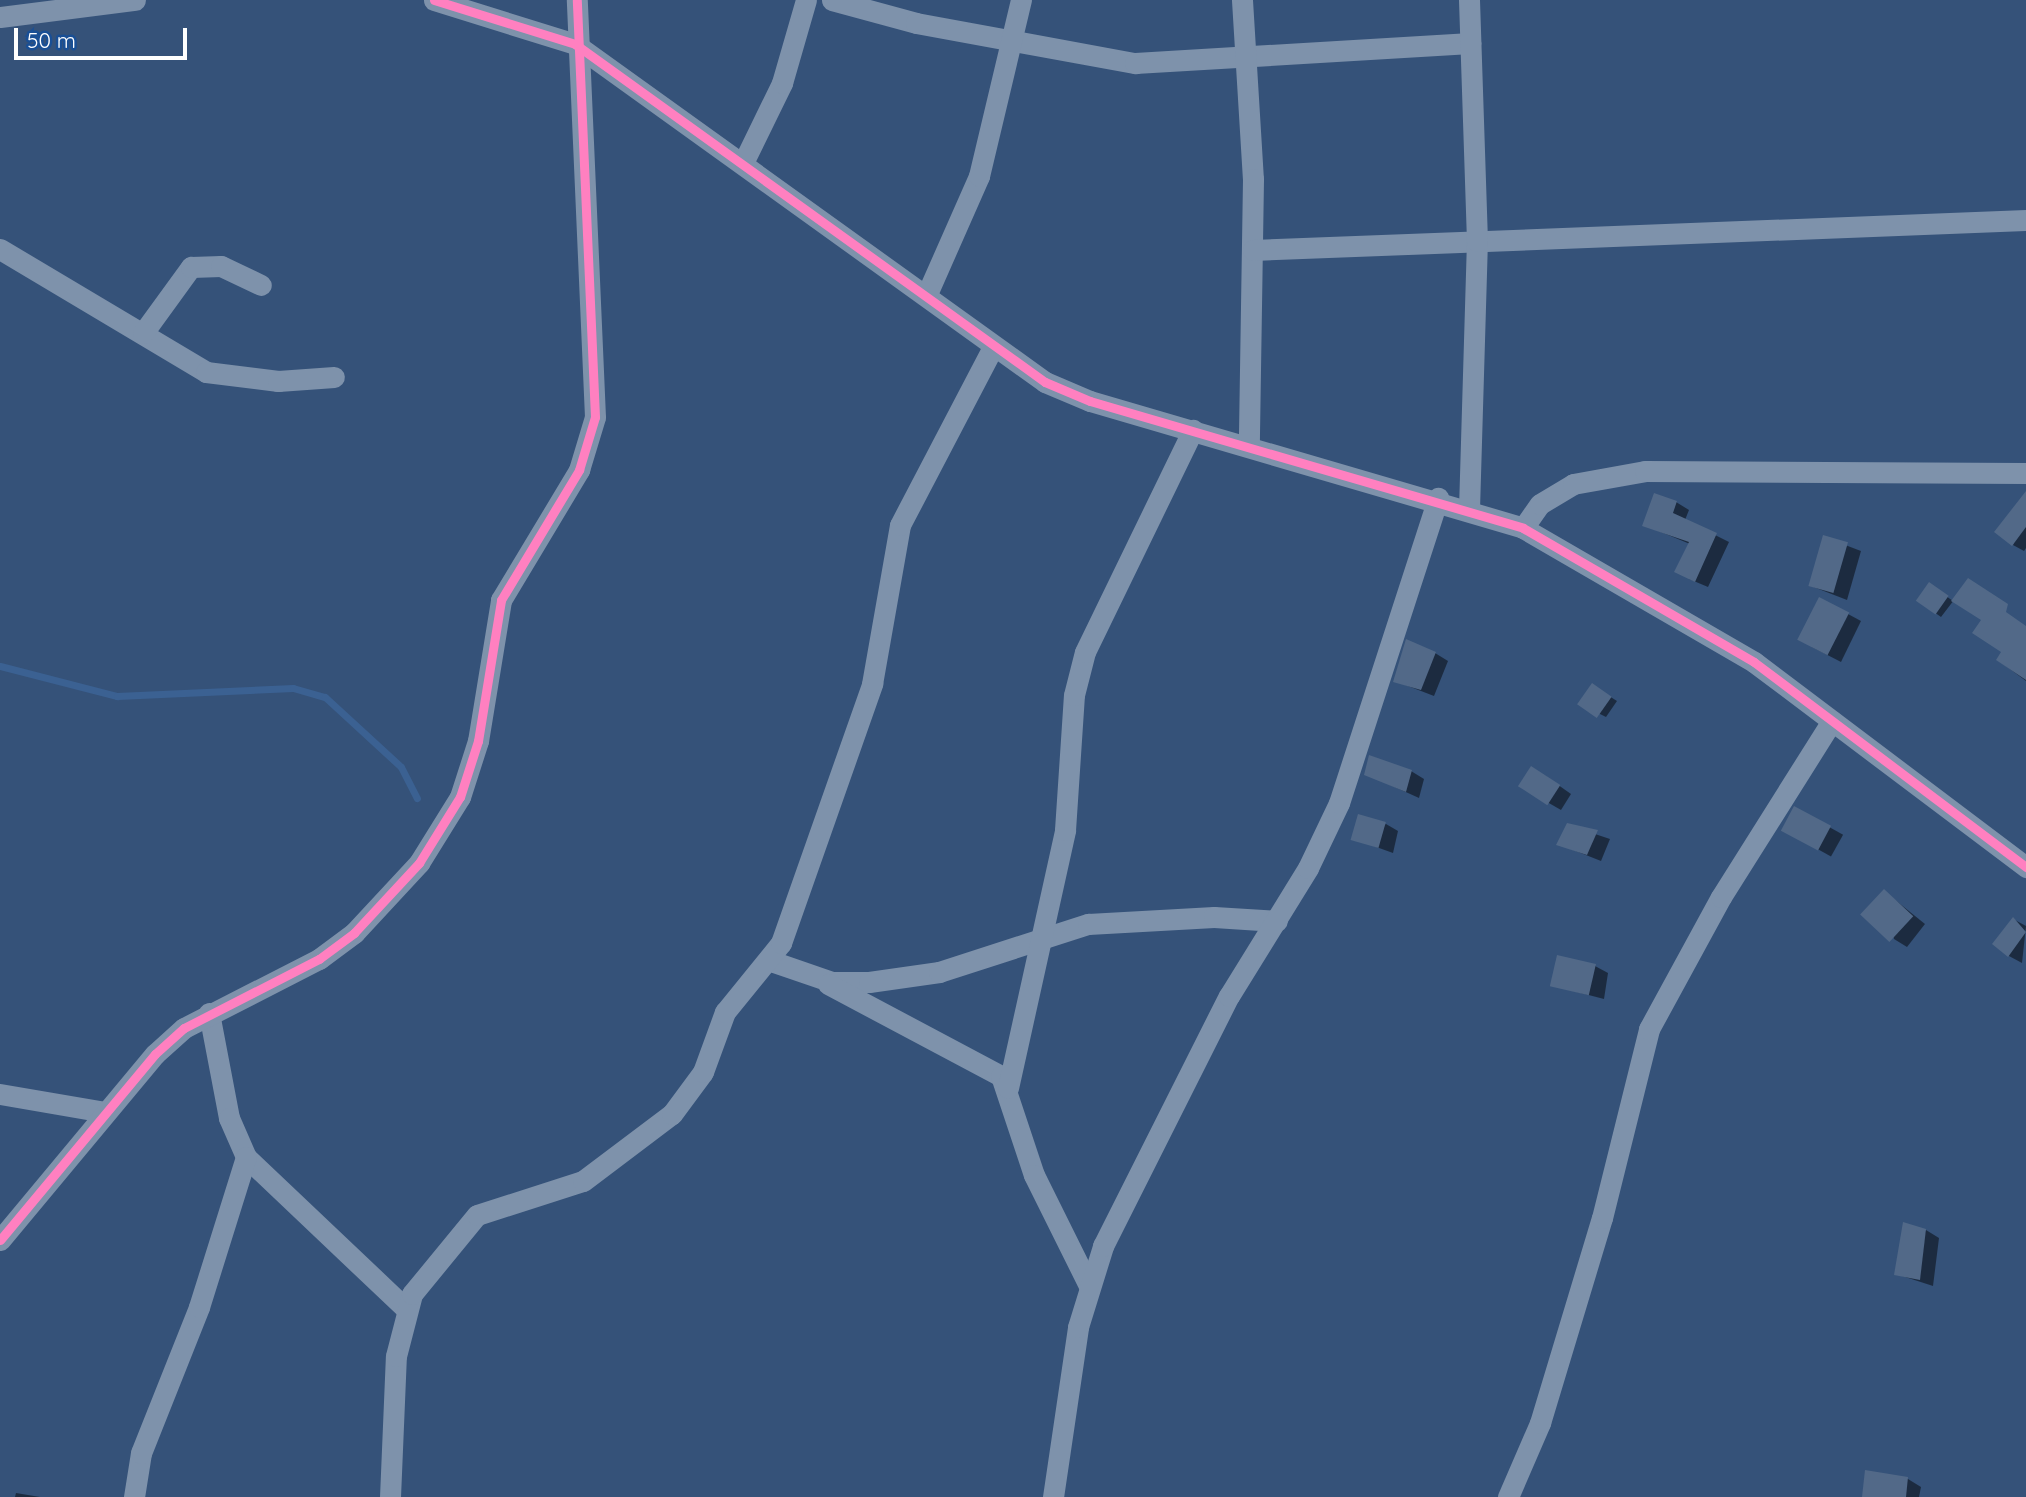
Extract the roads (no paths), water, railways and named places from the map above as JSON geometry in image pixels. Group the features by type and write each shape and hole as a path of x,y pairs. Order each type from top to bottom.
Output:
{"street":[{"path":"0,17 135,0"},
{"path":"434,0 575,44 927,294 992,349 1090,401 1438,498 1524,528 1679,613 1832,721 2026,867"},
{"path":"0,1240 61,1174 105,1112 155,1054 209,1013 318,959 354,933 419,863 464,788 501,600 579,470 595,417 575,44 577,0"},
{"path":"744,162 782,83 806,0"},
{"path":"832,0 1135,63 1190,64 1245,55 1470,43"},
{"path":"927,294 979,176 1015,40 1021,0"},
{"path":"1242,0 1253,250 1249,445"},
{"path":"1469,0 1477,241 1469,509"},
{"path":"1253,250 2026,220"},
{"path":"0,249 206,372 278,381 334,377"},
{"path":"144,333 191,267 221,266 261,285"},
{"path":"390,1497 396,1356 405,1308 477,1215 583,1181 672,1114 703,1072 724,1012 772,961 872,684 900,526 992,349"},
{"path":"1008,1088 1045,937 1085,653 1193,430"},
{"path":"1524,528 1553,494 1633,472 2026,473"},
{"path":"1053,1497 1089,1286 1228,996 1277,921 1339,803 1438,498"},
{"path":"1508,1497 1540,1423 1602,1218 1648,1029 1721,897 1832,721"},
{"path":"814,977 851,983 928,974 1045,937 1125,921 1277,921"},
{"path":"772,961 814,977 991,1067 1008,1088 1034,1175 1089,1286"},
{"path":"209,1013 229,1118 246,1157 405,1308"},
{"path":"0,1094 105,1112"},
{"path":"134,1497 141,1453 199,1307 246,1157"}],"waterway":[{"path":"0,666 117,696 293,688 325,697 401,767 417,798"}]}
